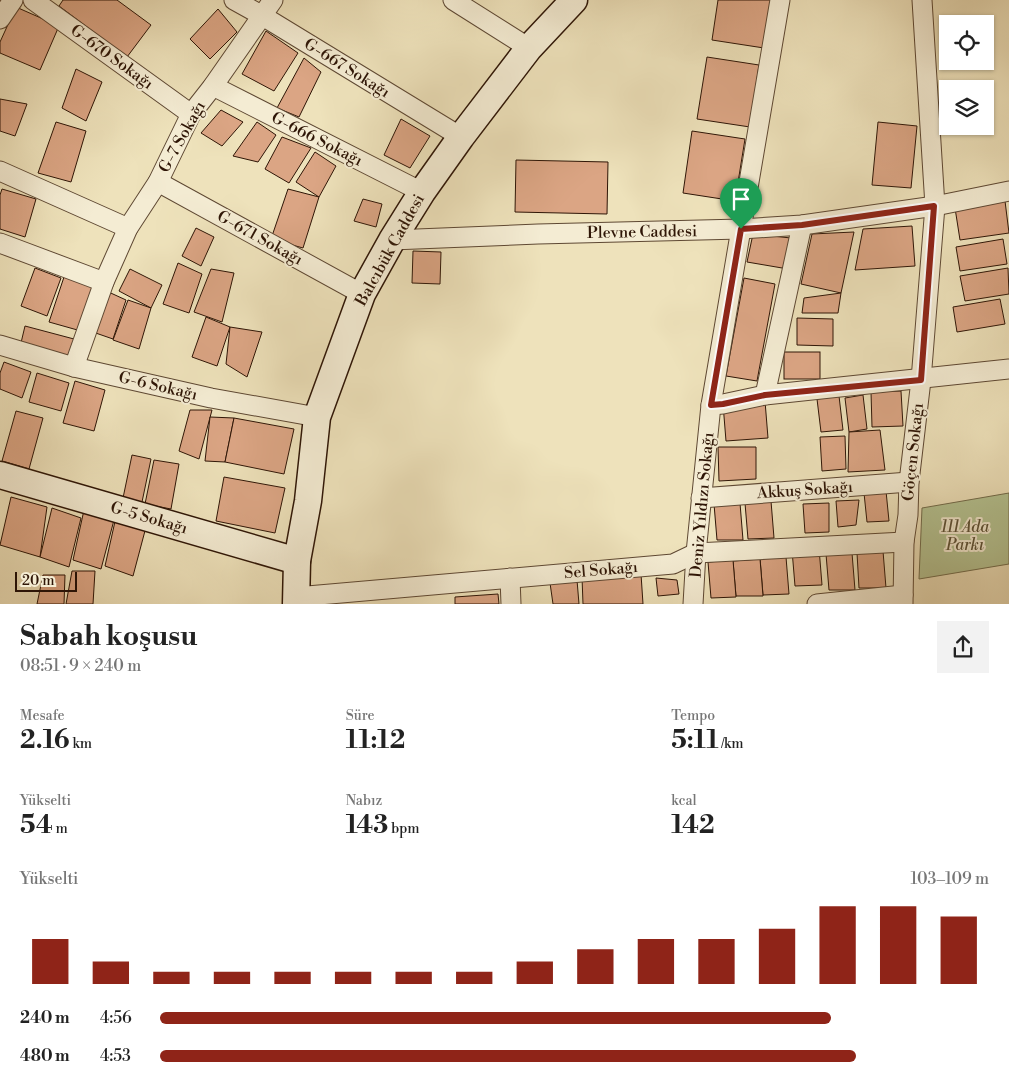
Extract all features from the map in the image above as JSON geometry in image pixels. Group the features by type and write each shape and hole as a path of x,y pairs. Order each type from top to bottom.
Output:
{"main road":[{"name":"Balcıbük Caddesi","path":"296,600 297,562 308,501 317,417 362,294 392,240 422,192 461,137 530,48 574,0"},
{"name":"G-5 Sokağı","path":"1,479 297,562"}],"street":[{"path":"0,19 13,0"},
{"name":"G-670 Sokağı","path":"33,0 191,114"},
{"name":"G-667 Sokağı","path":"234,0 461,137"},
{"name":"G-7 Sokağı","path":"74,367 104,282 128,228 158,182 191,114 213,86 273,0"},
{"path":"453,0 530,48"},
{"name":"Deniz Yıldızı Sokağı","path":"693,604 696,553 711,405 780,0"},
{"name":"Göçen Sokağı","path":"903,599 908,482 921,380 934,206 922,0"},
{"name":"G-666 Sokağı","path":"213,86 422,192"},
{"path":"0,171 128,228"},
{"name":"G-671 Sokağı","path":"158,182 362,294"},
{"name":"Plevne Caddesi","path":"392,240 741,229 802,225 934,206 1009,191"},
{"path":"765,395 802,225"},
{"path":"0,243 104,282"},
{"name":"G-6 Sokağı","path":"0,345 74,367 211,398 317,417"},
{"path":"711,405 765,395 921,380 1009,369"},
{"name":"Akkuş Sokağı","path":"701,498 908,482"},
{"name":"Sel Sokağı","path":"296,600 510,578 673,564 696,553 904,542"},
{"path":"510,578 511,604"},
{"path":"817,604 903,599"}],"green space":[{"name":"111 Ada Parkı","path":"1009,493 1009,564 919,579 922,508"}],"building":[{"path":"63,0 117,0 151,25 127,57 59,6"},
{"path":"718,0 771,0 764,48 712,40"},
{"path":"16,7 59,26 40,70 0,53 0,42"},
{"path":"218,9 237,32 210,59 190,39"},
{"path":"266,31 298,53 274,91 242,74"},
{"path":"707,57 759,65 750,127 697,119"},
{"path":"304,58 321,72 299,117 277,108"},
{"path":"76,69 102,82 86,121 62,108"},
{"path":"0,99 27,104 15,136 0,131"},
{"path":"221,110 243,122 222,146 201,133"},
{"path":"401,119 430,136 410,168 384,155"},
{"path":"56,122 86,131 71,182 38,173"},
{"path":"257,122 276,135 258,162 233,156"},
{"path":"878,122 917,126 911,188 872,185"},
{"path":"692,131 745,139 735,201 683,193"},
{"path":"282,137 311,148 289,183 265,169"},
{"path":"315,152 336,166 319,197 296,182"},
{"path":"516,160 608,162 607,214 515,212"},
{"path":"2,189 36,199 25,237 0,229 0,195"},
{"path":"288,189 319,197 303,248 271,239"},
{"path":"363,199 382,204 376,227 354,221"},
{"path":"1005,201 1009,233 960,240 955,208"},
{"path":"912,226 915,266 855,270 863,229"},
{"path":"196,228 214,237 201,266 182,256"},
{"path":"854,232 841,293 801,284 812,234"},
{"path":"753,234 791,238 788,269 747,262"},
{"path":"1003,239 1007,264 960,271 956,247"},
{"path":"413,251 441,252 440,284 412,283"},
{"path":"178,263 202,274 189,313 163,304"},
{"path":"35,268 61,278 47,316 21,306"},
{"path":"1008,268 1009,294 965,301 960,276"},
{"path":"130,269 162,285 151,308 119,291"},
{"path":"211,269 234,273 222,322 194,312"},
{"path":"66,271 97,280 81,331 49,322"},
{"path":"744,278 775,284 757,381 726,376"},
{"path":"102,289 126,300 113,339 87,330"},
{"path":"841,293 838,313 802,313 804,298"},
{"path":"1000,299 1005,324 957,332 953,307"},
{"path":"128,300 151,308 139,349 113,340"},
{"path":"206,317 230,327 217,366 192,357"},
{"path":"797,318 833,319 833,346 797,345"},
{"path":"25,326 74,339 68,360 20,347"},
{"path":"230,327 262,332 247,377 226,364"},
{"path":"784,352 820,352 820,379 784,379"},
{"path":"4,362 31,372 22,398 0,389 0,373"},
{"path":"37,373 69,383 61,411 29,402"},
{"path":"75,381 105,390 94,431 63,423"},
{"path":"901,391 903,426 872,427 871,392"},
{"path":"863,395 867,429 849,432 845,398"},
{"path":"839,396 843,430 821,432 817,399"},
{"path":"765,401 768,438 726,441 723,404"},
{"path":"190,410 212,410 199,459 179,451"},
{"path":"16,411 43,418 29,469 2,461"},
{"path":"210,417 234,418 225,462 205,461"},
{"path":"234,418 294,429 284,474 225,462"},
{"path":"880,430 885,470 848,472 849,432"},
{"path":"845,436 846,469 822,471 820,437"},
{"path":"718,447 756,447 756,479 719,481"},
{"path":"132,455 151,459 142,502 123,498"},
{"path":"154,460 179,464 171,509 145,504"},
{"path":"224,477 285,488 275,533 216,521"},
{"path":"886,491 889,521 867,522 864,493"},
{"path":"11,497 47,507 40,557 0,545"},
{"path":"859,500 856,525 838,527 836,501"},
{"path":"771,501 774,538 748,539 745,503"},
{"path":"740,503 743,540 717,540 714,504"},
{"path":"829,503 829,532 805,533 803,504"},
{"path":"52,508 81,518 69,567 40,557"},
{"path":"84,510 114,520 101,569 73,560"},
{"path":"116,517 146,527 133,576 105,566"},
{"path":"819,548 822,585 795,586 792,550"},
{"path":"883,551 886,588 859,588 857,553"},
{"path":"852,553 855,590 829,590 826,554"},
{"path":"786,557 789,594 763,595 760,558"},
{"path":"760,559 763,596 736,596 733,561"},
{"path":"733,560 736,597 711,598 708,562"},
{"path":"72,571 95,571 93,604 66,604"},
{"path":"641,574 643,604 583,604 582,577"},
{"path":"43,575 65,575 64,604 37,604"},
{"path":"656,578 677,580 679,594 658,596"},
{"path":"577,580 579,604 553,604 550,583"},
{"path":"498,594 499,604 455,604 455,597"}],"route":[{"path":"934,206 921,380 765,395 711,405 741,229 802,225 934,206"}]}
